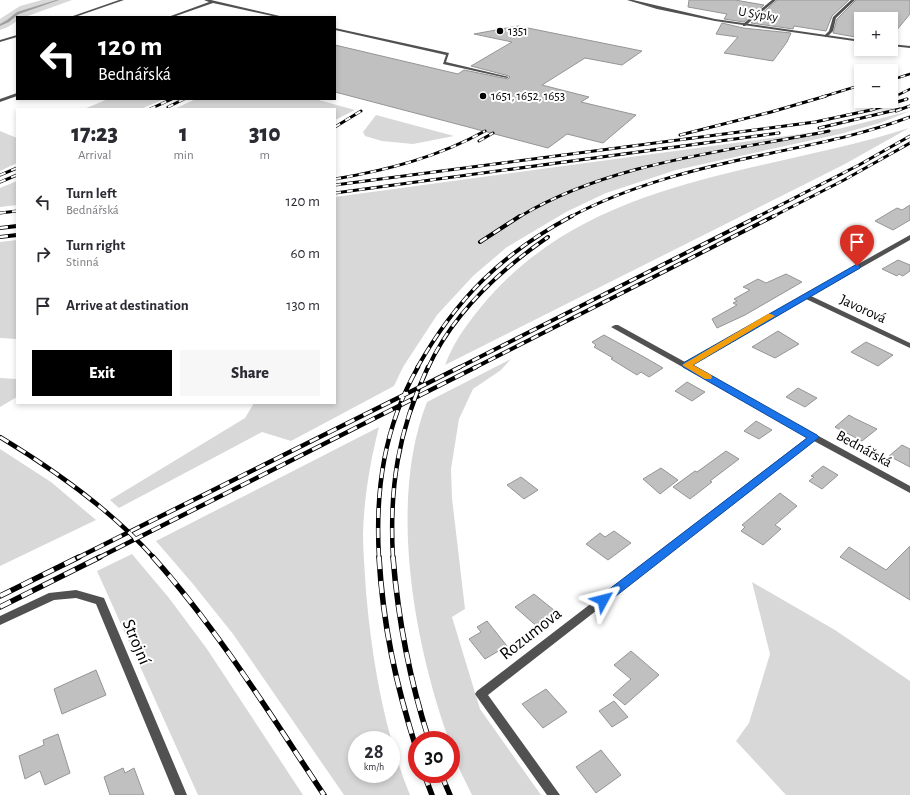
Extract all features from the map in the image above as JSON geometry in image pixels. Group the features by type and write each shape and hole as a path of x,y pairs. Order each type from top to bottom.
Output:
{"street":[{"name":"U Sýpky","path":"629,0 674,12 744,25 854,40"},
{"path":"898,46 910,47"},
{"path":"686,365 910,237"},
{"name":"Javorová","path":"805,296 910,346"},
{"name":"Bednářská","path":"615,327 910,490"},
{"name":"Rozumova","path":"554,795 481,694 814,437"},
{"name":"Strojní","path":"0,621 53,596 76,594 100,601 181,795"}],"lane":[{"path":"75,16 122,0"},
{"path":"206,0 277,16"},
{"path":"744,25 774,0"},
{"path":"826,36 831,31 834,18 853,0"},
{"path":"173,16 212,2"},
{"path":"336,29 448,54 444,63 507,77"},
{"path":"0,41 16,36"},
{"path":"11,37 16,39"},
{"path":"0,101 16,94"}],"shaded area":[{"path":"42,0 72,0 28,16 16,16 16,22 0,30 0,19 20,6"},
{"path":"106,100 162,100 143,108 86,108"},
{"path":"194,100 319,100 355,110 336,120 336,108 176,108"},
{"path":"910,111 880,123 840,134 676,170 606,193 566,212 507,247 473,276 437,315 403,367 394,386 291,441 262,432 119,508 110,500 245,418 253,404 336,404 336,197 838,129"},
{"path":"376,115 454,136 413,144 382,141 365,136 363,132"},
{"path":"909,128 845,164 445,365 454,345 466,327 494,292 537,253 585,223 636,201 689,183 855,143"},
{"path":"0,131 16,138 16,163 0,171"},
{"path":"16,181 16,205 0,207 0,188"},
{"path":"16,240 16,339 0,338 0,242"},
{"path":"511,359 501,370 473,389 459,419 451,469 452,498 465,609 452,617 480,709 541,795 472,795 460,770 460,731 446,731 436,702 416,617 410,572 408,527 409,483 415,441 427,402"},
{"path":"0,378 16,379 16,398 0,407"},
{"path":"379,427 370,467 366,494 363,541 366,592 372,643 380,695 389,731 348,731 348,783 400,783 400,768 410,795 344,795 233,634 156,541"},
{"path":"0,449 51,482 96,520 0,566"},
{"path":"132,554 169,598 207,649 303,795 198,795 97,571"},
{"path":"752,582 835,630 910,681 910,795 786,795 736,741 749,723 770,654"}],"building":[{"path":"689,0 735,0 764,5 744,22 724,19 727,14 688,7"},
{"path":"777,0 849,0 832,16 826,31 794,26 793,29 751,23"},
{"path":"856,0 910,0 910,14 898,29 898,12 854,12 854,37 833,33 837,19"},
{"path":"722,23 743,28 791,33 787,42 773,61 724,53 738,37 716,34"},
{"path":"518,26 642,51 622,65 585,58 542,85 589,97 581,102 636,115 603,143 567,134 548,148 336,92 336,45 458,74 464,70 508,79 510,77 509,76 471,66 512,42 474,34"},
{"path":"910,205 910,220 893,230 875,221 897,208 902,210"},
{"path":"898,260 910,265 910,271 903,276 899,274 897,276 882,269"},
{"path":"786,274 802,282 745,315 717,328 712,319 737,305 733,303 737,301 734,299 750,290 743,287 758,279 766,283"},
{"path":"778,331 799,344 775,358 752,347"},
{"path":"604,335 663,368 649,377 641,372 637,375 594,347 596,345 592,342"},
{"path":"866,342 893,355 878,366 851,352"},
{"path":"687,382 705,392 692,401 675,391"},
{"path":"798,388 817,398 805,407 786,397"},
{"path":"849,415 877,429 862,441 835,427"},
{"path":"756,421 772,430 759,439 744,431"},
{"path":"902,445 910,449 910,467 889,456"},
{"path":"726,451 739,459 710,481 712,482 690,499 673,487 695,471 697,472"},
{"path":"823,466 838,475 822,489 809,481 814,477 811,476"},
{"path":"661,468 678,480 660,494 643,479"},
{"path":"521,477 538,490 524,499 507,485"},
{"path":"780,493 797,506 775,525 781,529 763,545 741,531 745,527 742,525"},
{"path":"614,531 631,543 608,560 586,544 600,533 605,537"},
{"path":"910,546 910,600 840,557 849,547 886,570"},
{"path":"534,594 560,615 541,630 515,607"},
{"path":"487,621 507,646 485,659 469,639 481,632 477,627"},
{"path":"631,651 659,675 625,705 613,695 631,679 614,665"},
{"path":"96,670 106,695 62,714 54,689"},
{"path":"546,689 567,712 543,728 522,704"},
{"path":"614,701 628,717 612,727 599,711"},
{"path":"58,734 70,773 45,785 40,771 25,779 19,756 44,745 43,740"},
{"path":"601,750 621,775 596,793 576,767"},
{"path":"123,768 125,773 134,768 144,795 110,795 104,777"}],"waterway":[{"path":"0,25 18,13 58,0"}],"railway":[{"path":"898,78 910,74"},
{"path":"822,97 854,87"},
{"path":"898,95 910,89"},
{"path":"680,135 771,112 826,96"},
{"path":"336,185 815,122 871,110 907,99"},
{"path":"152,108 170,100"},
{"path":"168,107 182,100"},
{"path":"896,111 910,106"},
{"path":"819,128 900,109"},
{"path":"336,126 361,111"},
{"path":"572,216 618,195 668,178 720,164 842,138 910,117"},
{"path":"336,179 393,167 431,155 485,131"},
{"path":"519,217 554,198 592,183 630,171 709,153 829,131"},
{"path":"479,141 493,133"},
{"path":"336,193 779,133"},
{"path":"757,217 859,165 910,136"},
{"path":"772,217 844,180 910,143"},
{"path":"0,175 16,168"},
{"path":"0,182 16,175"},
{"path":"0,213 16,211"},
{"path":"480,242 520,216"},
{"path":"417,368 448,320 482,280 523,246 572,216"},
{"path":"458,368 759,216"},
{"path":"474,368 774,216"},
{"path":"0,228 16,226"},
{"path":"0,237 16,235"},
{"path":"428,368 438,348 464,311 512,264 548,237"},
{"path":"404,395 418,367"},
{"path":"420,387 428,367"},
{"path":"415,398 476,367"},
{"path":"420,387 458,368"},
{"path":"404,395 420,387"},
{"path":"415,398 420,387"},
{"path":"128,532 404,395"},
{"path":"400,405 404,395"},
{"path":"393,558 392,532 394,484 403,437 415,398"},
{"path":"400,405 415,398"},
{"path":"135,539 400,405"},
{"path":"379,558 379,508 384,460 400,405"},
{"path":"0,437 61,477 101,507 128,532"},
{"path":"77,558 128,532"},
{"path":"128,532 135,539"},
{"path":"98,558 135,539"},
{"path":"135,539 153,557"},
{"path":"0,596 79,557"},
{"path":"153,557 200,614 243,673 324,795"},
{"path":"379,557 387,631 397,679 411,731"},
{"path":"393,557 398,603 406,650 426,731"},
{"path":"0,607 98,558"},
{"path":"427,783 432,795"},
{"path":"445,783 450,795"}],"slow traffic":[{"path":"708,377 686,365 771,316"}],"place":[{"name":"1351","path":"500,31"},
{"name":"1651, 1652, 1653","path":"483,96"}],"route":[{"path":"603,600 814,437 686,365 857,266"}]}
